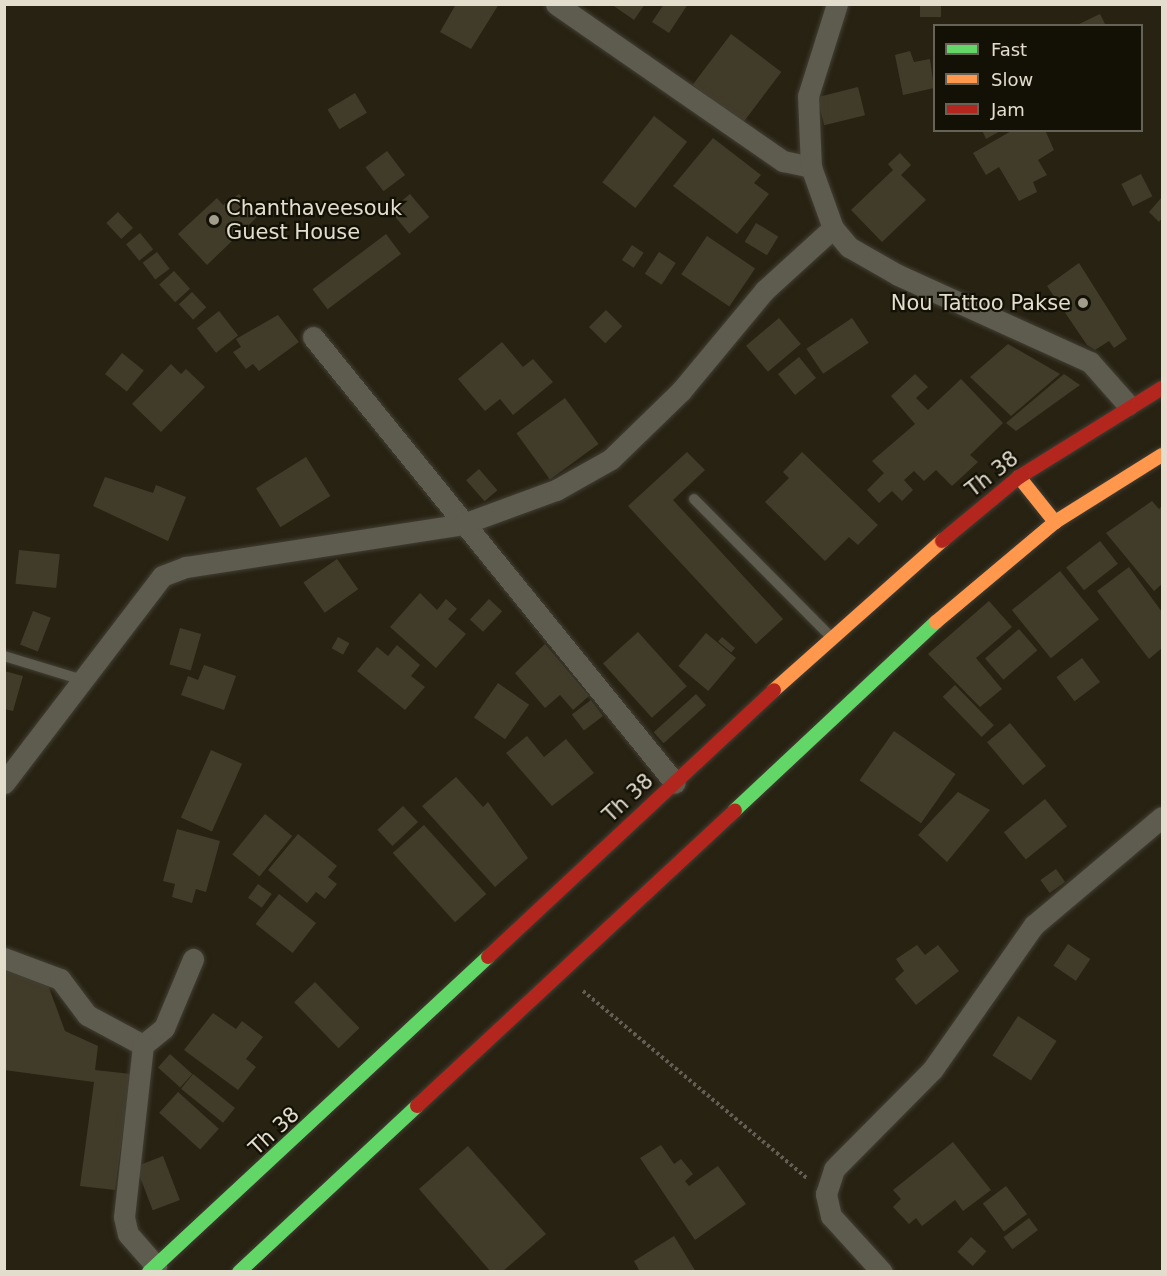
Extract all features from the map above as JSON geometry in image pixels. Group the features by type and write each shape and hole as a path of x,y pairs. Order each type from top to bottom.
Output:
{"street":[{"path":"556,4 783,161 811,167"},
{"path":"837,4 808,96 811,167 833,228 849,247 898,275 1090,362 1128,405"},
{"path":"4,783 86,681 140,599 162,576 186,567 462,524 556,490 611,459 681,392 765,290 833,228"},
{"path":"313,337 462,524 675,783"},
{"name":"Th 38","path":"152,1269 831,638 1019,477 1128,405 1162,388"},
{"path":"239,1272 994,568 1055,522 1162,455"},
{"path":"1019,477 1055,522"},
{"path":"882,1272 831,1216 826,1194 834,1169 933,1070 1034,925 1162,817"},
{"path":"4,958 60,980 87,1015 143,1045"},
{"path":"152,1269 128,1234 124,1217 143,1045 164,1028 193,959"}],"lane":[{"path":"694,499 831,638"},
{"path":"4,656 86,681"}],"path":[{"path":"556,975 587,993 826,1194"}],"building":[{"path":"456,4 499,4 471,49 440,32"},
{"path":"611,4 645,4 634,20"},
{"path":"664,4 688,4 669,33 652,22"},
{"path":"920,4 941,4 941,17 920,17"},
{"path":"1100,14 1105,24 1079,24"},
{"path":"731,34 781,72 743,123 692,85"},
{"path":"910,51 914,62 930,59 933,88 903,95 895,55"},
{"path":"858,87 865,115 824,125 817,97"},
{"path":"355,93 367,113 339,129 328,109"},
{"path":"654,116 687,142 635,208 602,182"},
{"path":"983,132 998,132 986,139"},
{"path":"1010,132 1046,132 1054,150 1038,160 1047,175 1033,182 1037,192 1019,201 999,167 986,175 973,153"},
{"path":"713,138 761,175 754,183 769,194 737,234 673,186"},
{"path":"387,151 405,175 383,191 365,167"},
{"path":"900,153 911,165 901,175 926,200 882,242 851,210 893,170 888,164"},
{"path":"1141,174 1152,196 1133,206 1121,184"},
{"path":"239,194 259,215 207,265 178,234 217,198 223,205"},
{"path":"410,194 429,217 409,234 390,211"},
{"path":"1162,197 1162,218 1159,222 1149,212"},
{"path":"118,212 133,228 121,239 106,223"},
{"path":"756,223 778,236 767,255 745,242"},
{"path":"140,233 153,249 139,261 126,244"},
{"path":"386,234 401,254 328,309 313,289"},
{"path":"707,236 755,268 729,307 681,274"},
{"path":"632,245 644,253 634,268 622,260"},
{"path":"157,252 170,269 155,280 143,263"},
{"path":"659,252 676,263 662,285 645,274"},
{"name":"Nou Tattoo Pakse","path":"1079,263 1127,339 1114,348 1109,341 1095,350 1087,345 1047,286"},
{"path":"174,271 190,289 175,302 159,284"},
{"path":"192,292 206,307 193,320 179,304"},
{"path":"606,310 622,326 605,343 589,327"},
{"path":"219,311 238,335 216,353 197,328"},
{"path":"278,315 299,342 259,371 253,364 246,369 233,352 241,347 236,339"},
{"path":"779,318 801,344 768,372 746,346"},
{"path":"852,318 869,343 823,374 806,349"},
{"path":"502,342 523,367 533,359 553,382 513,415 500,399 485,411 458,379"},
{"path":"1008,344 1060,374 1011,416 970,377"},
{"path":"122,353 144,371 127,392 105,374"},
{"path":"799,357 816,378 795,395 778,374"},
{"path":"171,364 181,374 186,369 205,387 161,432 132,404"},
{"path":"915,374 928,387 916,398 928,410 961,379 1003,423 970,455 978,462 952,486 936,470 924,481 914,471 904,480 913,490 902,501 892,491 879,503 867,490 884,473 872,461 915,424 891,396"},
{"path":"1064,374 1080,385 1016,431 1006,423"},
{"path":"565,398 599,444 550,479 516,433"},
{"path":"687,452 705,470 673,500 783,619 756,644 628,506"},
{"path":"802,452 878,525 858,545 849,537 825,561 765,502 789,478 783,472"},
{"path":"306,457 330,496 280,527 256,488"},
{"path":"479,469 497,490 485,501 466,480"},
{"path":"105,477 153,493 156,485 186,497 168,541 93,506"},
{"path":"1152,501 1159,509 1162,506 1162,584 1154,591 1106,533"},
{"path":"1100,541 1118,564 1084,590 1066,567"},
{"path":"19,550 60,554 56,588 15,584"},
{"path":"337,559 358,589 325,613 303,583"},
{"path":"1129,567 1162,612 1162,648 1149,659 1097,591"},
{"path":"1060,571 1099,619 1051,658 1012,610"},
{"path":"420,593 437,610 446,599 457,609 448,619 466,634 436,668 390,627"},
{"path":"489,599 502,611 483,632 470,619"},
{"path":"989,601 1012,627 976,658 1002,689 980,707 928,654"},
{"path":"33,611 51,618 38,651 20,645"},
{"path":"180,628 201,634 191,671 170,665"},
{"path":"1019,629 1037,650 1003,680 985,659"},
{"path":"638,632 687,686 652,718 603,663"},
{"path":"706,633 736,658 708,691 678,666"},
{"path":"338,637 349,643 343,655 332,648"},
{"path":"722,637 735,648 731,653 718,642"},
{"path":"545,644 589,696 573,710 560,695 545,708 515,673"},
{"path":"397,645 420,665 411,676 425,687 405,710 357,671 377,647 388,656"},
{"path":"1082,658 1100,682 1074,701 1056,677"},
{"path":"204,665 236,676 224,710 181,695 188,676 198,680"},
{"path":"4,671 23,676 13,711 4,709"},
{"path":"498,683 529,705 505,739 474,717"},
{"path":"955,685 994,725 982,737 943,697"},
{"path":"696,694 706,705 664,743 654,732"},
{"path":"591,700 603,716 584,730 572,714"},
{"path":"1010,723 1046,766 1023,785 987,742"},
{"path":"894,731 955,774 921,823 860,780"},
{"path":"527,736 544,757 566,739 594,773 552,806 506,753"},
{"path":"211,750 242,764 212,831 181,818"},
{"path":"456,777 483,807 488,802 528,858 495,887 422,806"},
{"path":"958,792 990,810 947,862 918,835"},
{"path":"1045,799 1067,826 1026,860 1004,832"},
{"path":"403,806 418,822 392,846 377,830"},
{"path":"265,814 292,836 259,876 232,854"},
{"path":"424,825 486,894 455,922 393,853"},
{"path":"177,829 220,841 206,892 196,889 192,903 172,897 175,884 163,881"},
{"path":"298,834 337,866 328,877 337,884 325,899 316,892 307,903 268,870"},
{"path":"1056,869 1065,882 1050,893 1040,880"},
{"path":"258,884 272,894 262,908 248,898"},
{"path":"279,894 316,923 293,953 256,924"},
{"path":"1068,944 1090,959 1076,981 1053,966"},
{"path":"917,945 925,955 938,945 959,971 916,1005 895,979 904,971 896,959"},
{"path":"4,970 48,985 65,1031 98,1046 95,1070 131,1074 115,1190 80,1186 94,1082 4,1070"},
{"path":"315,982 359,1028 339,1048 294,1002"},
{"path":"213,1013 236,1029 242,1021 263,1037 246,1059 256,1067 238,1090 184,1050"},
{"path":"1018,1016 1057,1041 1031,1080 992,1055"},
{"path":"170,1054 192,1074 180,1087 158,1067"},
{"path":"193,1074 235,1108 223,1123 181,1089"},
{"path":"178,1092 219,1129 200,1150 159,1113"},
{"path":"953,1142 991,1190 963,1211 955,1200 922,1226 916,1218 909,1224 893,1207 901,1199 893,1190"},
{"path":"661,1145 674,1164 681,1159 693,1174 685,1181 689,1186 718,1166 746,1204 695,1240 640,1158"},
{"path":"468,1146 546,1234 502,1272 491,1272 419,1189"},
{"path":"163,1156 180,1200 153,1210 136,1166"},
{"path":"1006,1186 1027,1214 1004,1231 983,1203"},
{"path":"1029,1218 1038,1230 1012,1249 1003,1237"},
{"path":"674,1236 696,1272 640,1272 634,1261"},
{"path":"971,1237 986,1251 973,1266 957,1252"}],"traffic: fast":[{"path":"735,810 936,622"},
{"path":"149,1272 488,957"},
{"path":"239,1272 417,1106"}],"traffic: slow":[{"path":"936,622 1055,522 1162,455"},
{"path":"1019,477 1055,522"},
{"path":"774,690 942,541"}],"traffic: jam":[{"path":"942,541 1019,477 1162,388"},
{"path":"488,957 774,690"},
{"path":"417,1106 735,810"}],"place":[{"name":"Chanthaveesouk Guest House","path":"214,220"},
{"name":"Nou Tattoo Pakse","path":"1083,303"}]}
